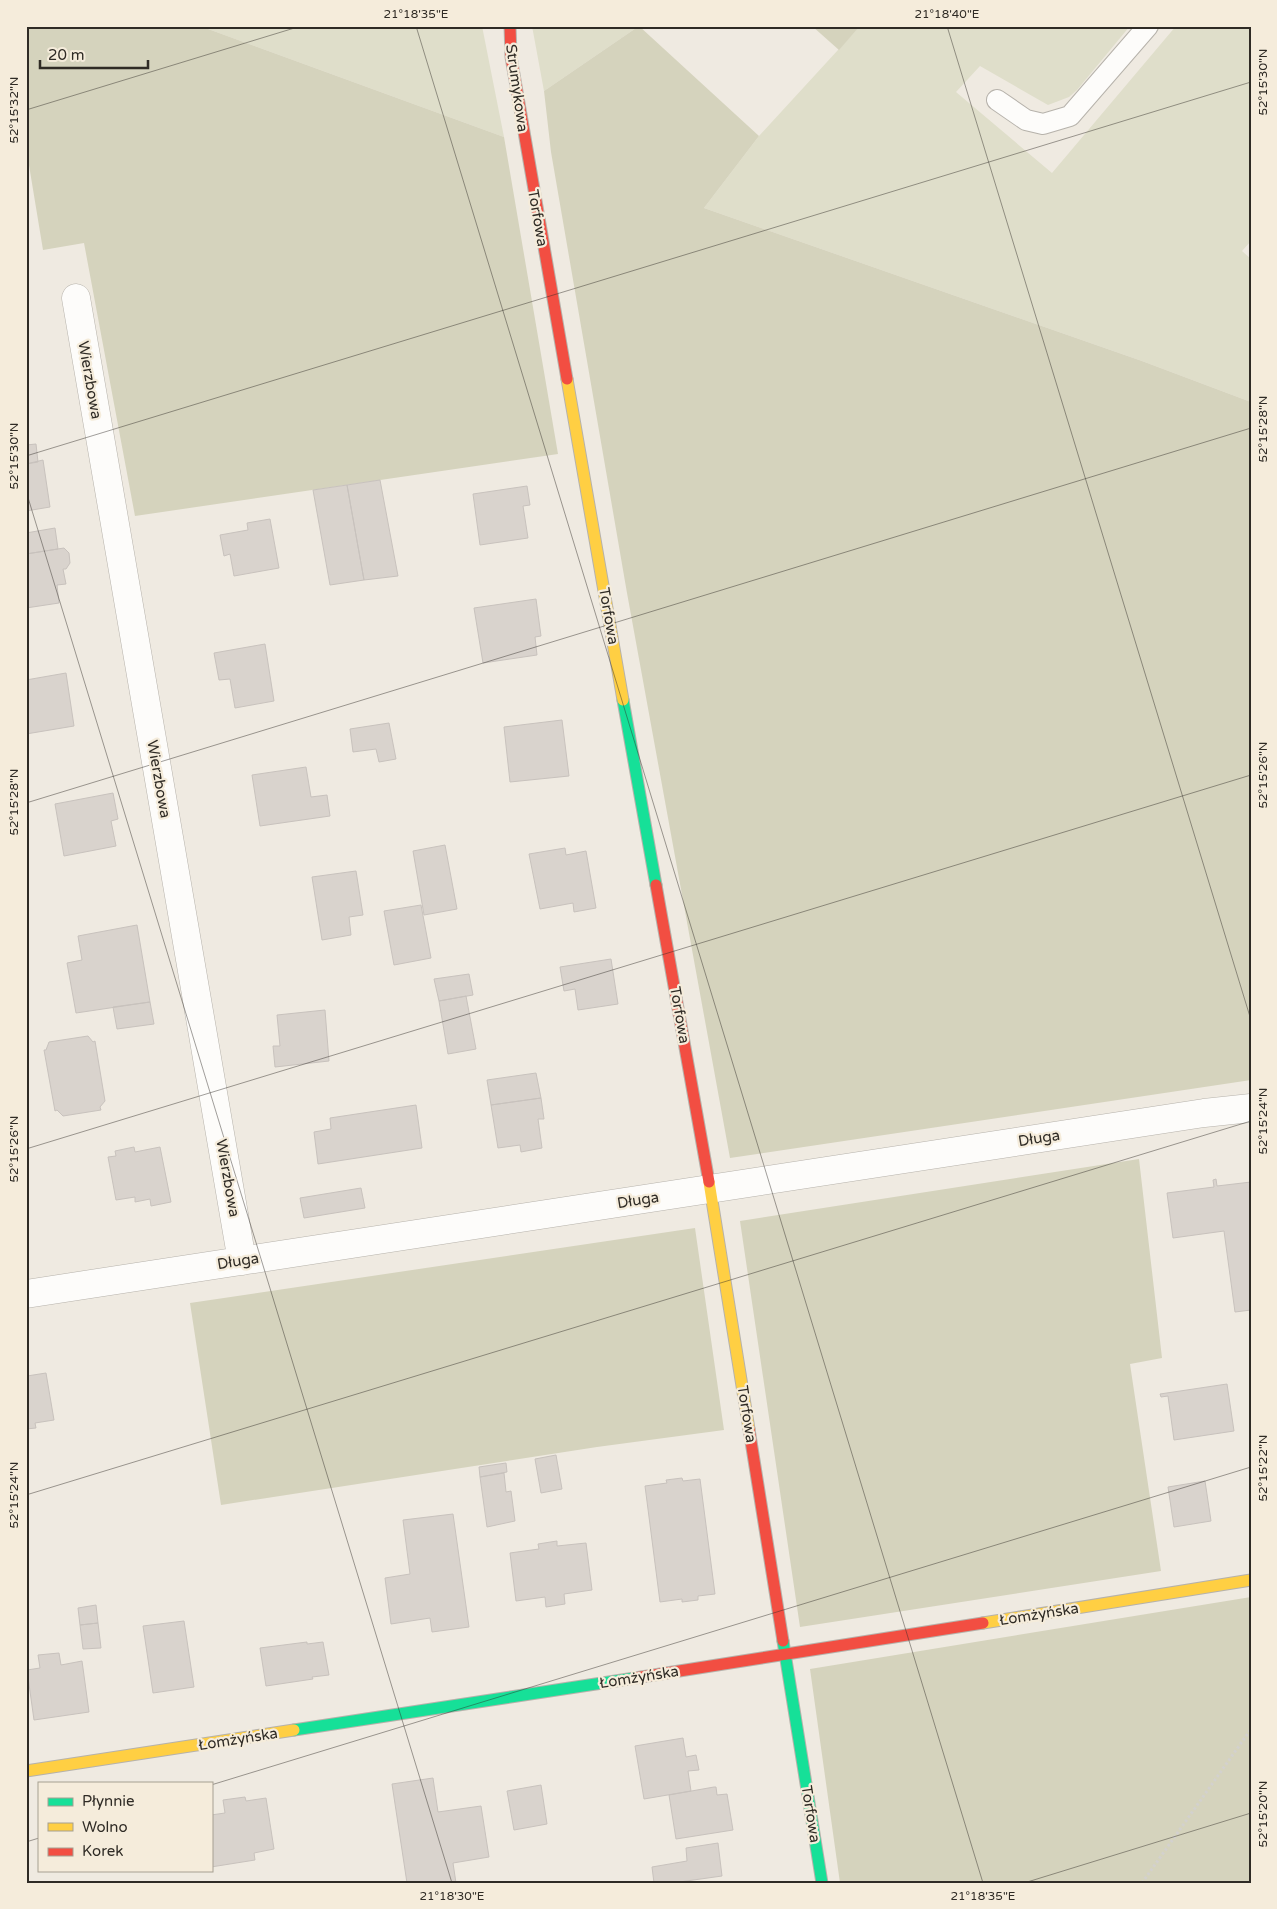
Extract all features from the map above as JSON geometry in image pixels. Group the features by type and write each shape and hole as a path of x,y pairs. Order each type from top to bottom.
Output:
{"street":[{"name":"Strumykowa","path":"510,26 511,57 526,149"},
{"name":"Torfowa","path":"526,149 710,1189 822,1883"},
{"name":"Wierzbowa","path":"76,298 242,1261"},
{"name":"Długa","path":"26,1294 1204,1113 1251,1108"},
{"name":"Łomżyńska","path":"26,1771 786,1655 1251,1580"}],"lane":[{"path":"996,100 1026,120 1043,124 1070,116 1148,26"}],"path":[{"path":"1142,1883 1251,1729"}],"green space":[{"path":"200,26 482,26 504,137"},
{"path":"532,26 639,26 544,91"},
{"path":"860,26 1130,26 1077,90 1069,97 1048,105 980,66 956,92 1052,173 1176,26 1251,26 1251,241 1242,251 1251,259 1251,402 1142,361 704,208 759,136"}],"shaded area":[{"path":"26,26 200,26 504,137 558,454 135,516 84,243 43,250 26,147"},
{"path":"639,26 759,136 704,208 1142,361 1251,402 1251,1080 730,1158 627,593 551,152 544,91"},
{"path":"812,26 860,26 839,50"},
{"path":"1139,1159 1162,1358 1130,1364 1161,1571 800,1627 740,1221"},
{"path":"695,1228 724,1430 597,1447 221,1505 190,1303"},
{"path":"1251,1597 1251,1883 840,1883 810,1669"}],"building":[{"path":"36,444 38,462 26,464 26,445"},
{"path":"43,460 50,507 26,511 26,464"},
{"path":"380,480 398,576 364,580 347,485"},
{"path":"347,485 364,580 330,585 313,490"},
{"path":"527,486 530,505 523,506 528,538 480,545 473,494"},
{"path":"270,519 279,568 234,576 230,554 224,556 220,535 248,530 247,523"},
{"path":"55,528 58,549 26,554 26,533"},
{"path":"64,548 69,553 70,563 66,569 63,569 66,584 57,585 59,603 26,608 26,554"},
{"path":"536,599 541,636 535,637 537,655 483,663 474,608"},
{"path":"265,644 274,701 235,708 230,679 219,680 214,653"},
{"path":"66,673 74,726 26,734 26,680"},
{"path":"562,720 569,776 510,782 504,727"},
{"path":"389,723 396,759 379,762 376,749 353,752 350,729"},
{"path":"306,767 311,797 327,795 330,816 260,826 252,775"},
{"path":"113,793 118,819 111,821 116,846 64,856 55,804"},
{"path":"445,845 457,909 424,915 413,851"},
{"path":"565,848 566,855 586,851 596,908 574,912 573,903 540,909 529,854"},
{"path":"356,871 363,915 349,917 351,935 322,940 312,877"},
{"path":"421,905 431,958 394,965 384,911"},
{"path":"137,925 150,1002 76,1013 67,963 82,960 78,936"},
{"path":"611,959 618,1004 578,1010 575,989 564,991 560,967"},
{"path":"469,974 473,995 439,1001 434,979"},
{"path":"466,996 476,1049 448,1054 439,1001"},
{"path":"150,1002 154,1024 117,1029 113,1007"},
{"path":"325,1010 329,1061 275,1067 273,1046 280,1046 277,1015"},
{"path":"88,1036 93,1042 95,1041 105,1101 100,1107 101,1110 63,1116 57,1110 55,1111 44,1050 46,1050 49,1042"},
{"path":"536,1073 541,1098 491,1105 487,1080"},
{"path":"541,1098 544,1119 538,1119 542,1148 521,1152 520,1145 498,1148 491,1105"},
{"path":"416,1105 422,1148 318,1164 314,1132 331,1129 330,1118"},
{"path":"134,1147 135,1152 160,1147 171,1202 151,1206 150,1199 135,1202 135,1197 116,1200 108,1157 116,1156 115,1151"},
{"path":"1216,1179 1217,1186 1251,1182 1251,1310 1235,1312 1224,1231 1173,1238 1167,1193 1214,1187 1213,1180"},
{"path":"361,1188 365,1208 304,1218 300,1198"},
{"path":"26,1372 27,1376 46,1373 54,1420 35,1423 36,1428 26,1429"},
{"path":"1227,1384 1234,1431 1174,1440 1168,1396 1161,1397 1160,1394"},
{"path":"556,1455 562,1489 541,1493 535,1459"},
{"path":"506,1463 507,1472 480,1477 479,1467"},
{"path":"504,1473 506,1492 511,1491 515,1521 487,1527 480,1477"},
{"path":"682,1478 683,1481 700,1479 715,1594 698,1596 698,1600 682,1602 682,1599 660,1602 645,1486 667,1483 666,1480"},
{"path":"1205,1481 1211,1521 1174,1527 1168,1487"},
{"path":"453,1514 469,1627 432,1632 430,1618 391,1624 385,1578 410,1574 403,1520"},
{"path":"557,1541 557,1546 586,1543 592,1590 564,1594 565,1604 546,1607 545,1597 516,1601 510,1553 539,1549 538,1544"},
{"path":"96,1605 98,1623 80,1625 78,1608"},
{"path":"184,1621 194,1687 153,1693 143,1626"},
{"path":"98,1623 101,1648 83,1649 80,1625"},
{"path":"307,1642 307,1644 323,1642 329,1675 266,1686 260,1648"},
{"path":"59,1653 61,1665 82,1661 89,1712 34,1720 27,1670 40,1668 38,1655"},
{"path":"683,1738 686,1757 696,1755 699,1770 688,1771 691,1791 644,1799 635,1746"},
{"path":"433,1778 438,1812 481,1806 489,1857 453,1863 456,1883 407,1883 392,1784"},
{"path":"541,1785 547,1824 514,1830 507,1791"},
{"path":"716,1787 717,1795 727,1794 733,1830 676,1839 669,1795"},
{"path":"245,1797 246,1801 266,1798 274,1849 254,1853 255,1860 212,1867 212,1815 225,1813 223,1800"},
{"path":"718,1843 722,1876 672,1883 654,1883 652,1867 687,1861 686,1848"}],"traffic: fast":[{"path":"623,700 656,885"},
{"path":"783,1641 822,1883"},
{"path":"294,1730 635,1678"}],"traffic: slow":[{"path":"567,379 623,700"},
{"path":"709,1182 749,1429"},
{"path":"983,1623 1251,1580"},
{"path":"26,1771 294,1730"}],"traffic: jam":[{"path":"510,26 511,57 567,379"},
{"path":"656,885 709,1182"},
{"path":"749,1429 783,1641"},
{"path":"635,1678 983,1623"}]}
